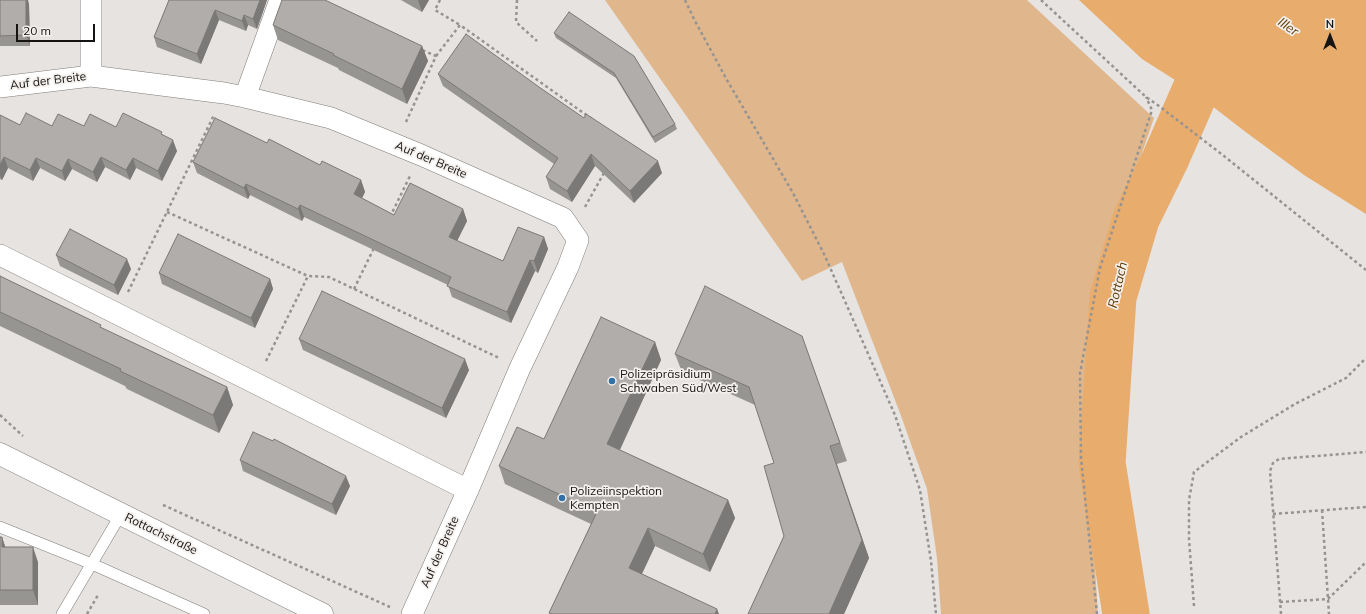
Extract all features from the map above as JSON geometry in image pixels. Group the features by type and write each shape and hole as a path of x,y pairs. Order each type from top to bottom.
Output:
{"main road":[{"name":"Rottachstraße","path":"0,454 322,614"}],"street":[{"path":"91,0 91,76"},
{"path":"245,97 280,0"},
{"name":"Auf der Breite","path":"0,87 91,76 245,97 331,118 420,155 562,218 578,240 568,267 520,368 468,490 412,614"},
{"path":"0,255 468,490"}],"lane":[{"path":"62,614 121,514"},
{"path":"0,527 92,564 204,614"}],"path":[{"path":"440,0 435,10 460,25 597,122"},
{"path":"517,0 516,22 537,40"},
{"path":"685,0 720,67 792,193 825,256 895,415 920,490 931,560 936,614"},
{"path":"1041,0 1146,97 1224,156 1366,270"},
{"path":"395,145 436,56 460,25"},
{"path":"422,50 436,56"},
{"path":"117,314 168,212 224,93"},
{"path":"1097,614 1081,458 1080,373 1100,268 1152,110 1146,97"},
{"path":"389,218 420,155"},
{"path":"571,230 607,168"},
{"path":"168,212 308,276 329,277 520,368"},
{"path":"354,289 375,247"},
{"path":"255,383 308,276"},
{"path":"1194,606 1189,539 1189,500 1194,472 1248,432 1295,404 1346,378 1366,358"},
{"path":"0,415 26,439"},
{"path":"1281,614 1270,471 1274,463 1279,459 1366,452"},
{"path":"160,504 391,608"},
{"path":"1273,514 1366,507"},
{"path":"1322,510 1329,614"},
{"path":"1280,602 1328,599 1366,562"}],"shaded area":[{"path":"605,0 1027,0 1154,118 1097,285 1088,460 1098,614 941,614 937,558 927,489 900,413 842,262 802,281"}],"water":[{"name":"Iller","path":"1079,0 1366,0 1366,214 1304,175 1194,92 1142,59"}],"building":[{"path":"0,0 26,0 26,35 0,36"},
{"path":"169,0 260,0 253,19 244,15 242,21 215,10 197,54 154,37"},
{"path":"282,0 325,0 422,46 402,89 273,25"},
{"path":"569,12 634,56 675,124 653,137 614,73 554,33"},
{"path":"466,34 584,118 586,114 658,161 630,191 591,154 567,191 546,177 558,158 438,74"},
{"path":"26,113 52,126 58,114 84,126 90,114 116,127 123,113 162,132 161,134 173,140 158,171 133,158 126,170 101,157 93,172 68,159 62,171 36,158 30,170 4,157 0,165 0,115 20,125"},
{"path":"215,118 267,143 269,139 320,165 322,161 361,180 354,194 394,215 410,183 463,209 449,237 503,261 518,227 544,237 534,261 530,260 507,312 447,286 451,277 300,205 298,209 246,184 244,188 193,162"},
{"path":"70,229 127,259 114,285 56,255"},
{"path":"178,234 270,279 251,318 159,273"},
{"path":"0,276 101,325 100,327 227,387 213,415 120,371 121,369 0,312"},
{"path":"705,286 802,336 840,443 830,446 862,540 829,614 748,614 784,536 764,466 774,463 749,387 675,354"},
{"path":"322,291 465,359 442,408 299,339"},
{"path":"601,317 655,342 607,444 728,500 703,554 648,528 629,568 717,609 715,614 549,613 597,512 499,466 517,427 544,439"},
{"path":"253,432 273,441 274,439 346,476 332,504 240,460"},
{"path":"0,537 2,537 2,547 33,547 33,590 0,590"}],"waterway":[{"name":"Rottach","path":"1126,614 1102,463 1113,297 1136,219 1165,160 1235,0"}],"place":[{"name":"Polizeipräsidium Schwaben Süd/West","path":"612,381"},
{"name":"Polizeiinspektion Kempten","path":"562,498"}]}
